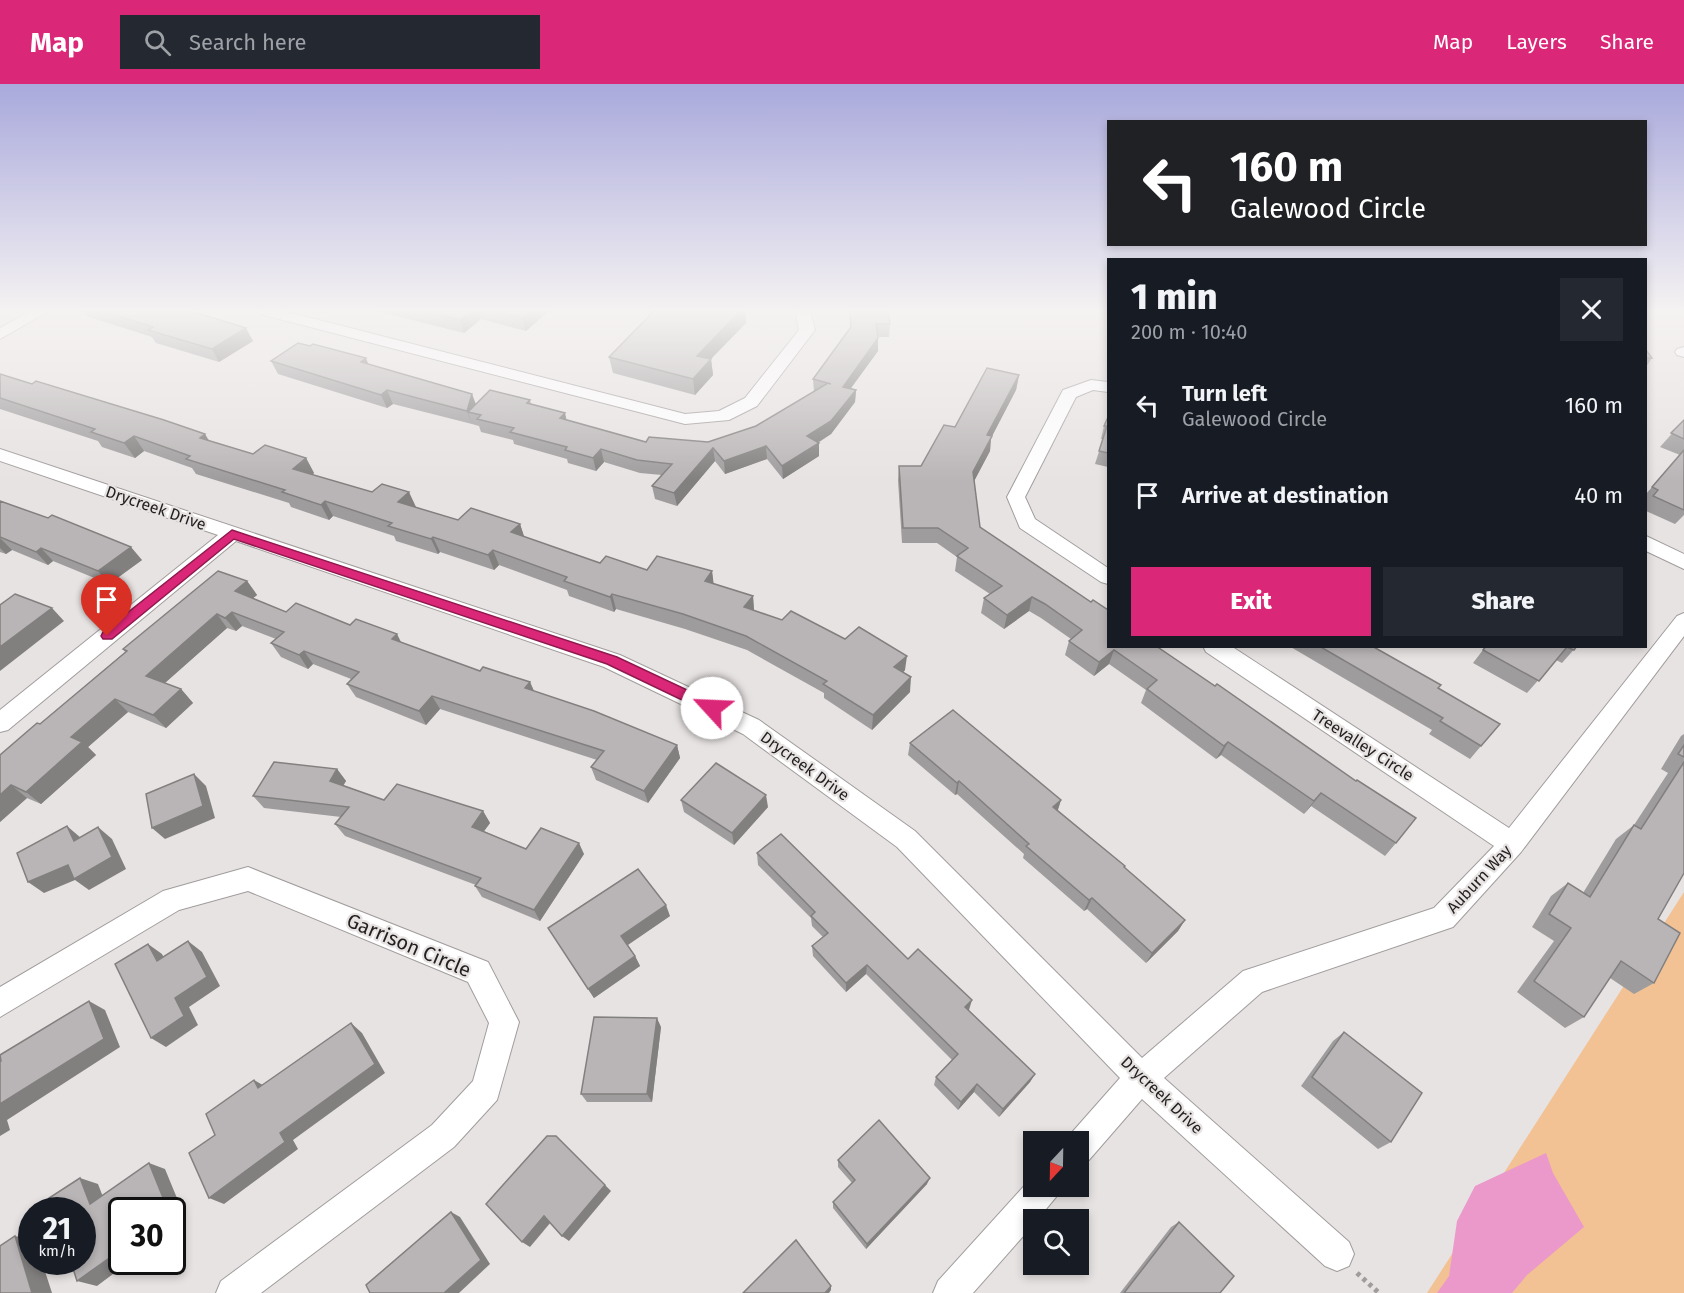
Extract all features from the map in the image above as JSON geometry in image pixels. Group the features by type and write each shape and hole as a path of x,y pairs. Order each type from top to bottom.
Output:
{"street":[{"path":"484,367 685,419 723,416 751,402 778,367"},
{"path":"1107,387 1091,385 1069,394 1016,497 1026,523 1107,576"},
{"name":"Drycreek Drive","path":"0,455 612,661 752,727 906,839 1141,1078 1337,1254"},
{"path":"0,723 232,534"},
{"path":"1647,544 1684,562"},
{"name":"Auburn Way","path":"1089,1137 1141,1078 1253,981 1443,918 1512,844 1684,621"},
{"name":"Treevalley Circle","path":"1217,648 1512,844"},
{"name":"Garrison Circle","path":"0,1003 172,900 248,879 478,972 504,1022 486,1089 443,1136 233,1293"},
{"path":"950,1293 1035,1197"}],"shaded area":[{"path":"1684,892 1684,1293 1427,1293"},
{"path":"1546,1153 1553,1173 1584,1227 1527,1275 1512,1293 1437,1293 1449,1276 1457,1221 1475,1186"}],"building":[{"path":"292,367 380,367 472,394 467,411 387,390 381,395"},
{"path":"649,367 703,367 693,379"},
{"path":"821,367 857,367 843,387 856,390 831,421 807,436 819,443 782,466 766,446 724,461 713,448 674,493 652,486 672,464 637,460 601,449 593,458 565,450 567,447 510,432 514,428 477,419 481,415 468,412 490,390 530,400 527,403 565,413 560,418 646,442 649,437 708,442 756,426 828,383 813,379"},
{"path":"987,368 1019,375 987,435 992,436 973,472 980,527 1091,602 1093,600 1107,609 1107,648 1159,648 1215,686 1217,684 1356,781 1416,818 1396,843 1321,793 1314,801 1228,742 1224,746 1147,689 1157,680 1114,650 1099,662 1069,641 1082,630 1045,604 1032,597 1007,615 984,598 1002,586 957,556 968,548 938,528 903,528 899,466 921,466 944,425 955,427"},
{"path":"0,374 32,384 36,381 164,420 205,434 200,438 253,454 265,445 306,458 293,469 372,492 382,484 409,492 398,502 458,520 471,508 520,524 511,532 600,563 606,556 647,570 657,556 712,571 705,581 753,596 744,607 782,620 791,611 845,639 859,627 907,656 894,667 911,677 873,715 823,684 827,681 746,636 683,614 612,594 610,597 564,581 567,577 493,550 488,555 433,537 431,539 388,526 392,523 325,501 321,505 282,492 285,490 186,459 190,456 134,436 124,443 91,432 95,429 0,398"},
{"path":"1684,420 1684,439 1671,433"},
{"path":"1107,426 1107,453 1099,451"},
{"path":"1684,450 1684,510 1653,496 1658,490 1652,487"},
{"path":"0,501 48,518 52,515 131,547 98,571 41,548 36,552 0,537"},
{"path":"218,571 247,581 235,591 286,612 296,603 350,625 356,619 397,634 392,639 480,671 483,667 530,682 525,688 594,711 677,745 644,791 591,767 604,751 432,696 419,711 347,684 359,672 304,651 299,655 271,643 284,632 232,612 225,618 217,614 146,676 181,689 153,715 115,699 71,737 82,742 26,792 11,785 0,795 0,755 127,651 123,649"},
{"path":"15,594 52,608 0,647 0,605"},
{"path":"1322,648 1376,648 1441,685 1438,688 1500,724 1481,746 1440,721 1443,718"},
{"path":"1484,648 1566,648 1539,681 1483,650"},
{"path":"953,710 1061,800 1053,807 1125,866 1185,920 1152,953 1092,898 1089,900 1026,846 1029,844 959,781 957,783 910,743"},
{"path":"1684,745 1684,757 1678,754"},
{"path":"274,762 337,769 330,781 384,800 397,784 483,811 472,827 526,849 541,828 579,843 534,910 475,886 481,878 335,824 349,807 253,796"},
{"path":"1684,762 1684,873 1658,919 1680,933 1654,983 1621,961 1584,1017 1534,981 1571,928 1549,914 1568,883 1590,897 1634,825 1641,829"},
{"path":"716,763 766,795 732,833 681,800"},
{"path":"194,774 203,806 152,828 146,794"},
{"path":"67,826 74,841 98,827 112,857 74,879 68,865 28,882 17,853"},
{"path":"781,834 908,959 918,949 972,1000 965,1007 1035,1074 1003,1109 977,1084 961,1102 936,1077 958,1054 867,965 846,983 812,946 828,933 811,916 815,912 757,853"},
{"path":"638,869 666,905 621,936 635,956 588,989 548,928"},
{"path":"188,941 207,977 175,998 184,1016 151,1038 115,964 148,944 157,961"},
{"path":"89,1001 104,1039 0,1104 0,1055"},
{"path":"594,1017 657,1018 647,1094 581,1094"},
{"path":"351,1023 375,1064 280,1133 285,1142 209,1198 189,1153 215,1135 206,1114 254,1080 258,1088"},
{"path":"1344,1032 1422,1093 1391,1142 1312,1077"},
{"path":"879,1120 930,1178 867,1244 833,1202 855,1180 838,1160"},
{"path":"547,1136 556,1136 605,1185 562,1236 544,1216 522,1242 486,1204"},
{"path":"149,1163 163,1197 108,1197 108,1259 96,1267 96,1200"},
{"path":"80,1178 87,1197 51,1197"},
{"path":"451,1212 481,1260 444,1293 370,1293 366,1285"},
{"path":"1179,1222 1234,1276 1220,1293 1124,1293"},
{"path":"15,1236 18,1246 18,1275 27,1275 32,1293 0,1293 0,1246"},
{"path":"796,1240 831,1286 825,1293 743,1293"},
{"path":"75,1275 85,1275 77,1281"}],"route":[{"path":"107,636 232,534 612,661 712,708"}]}
